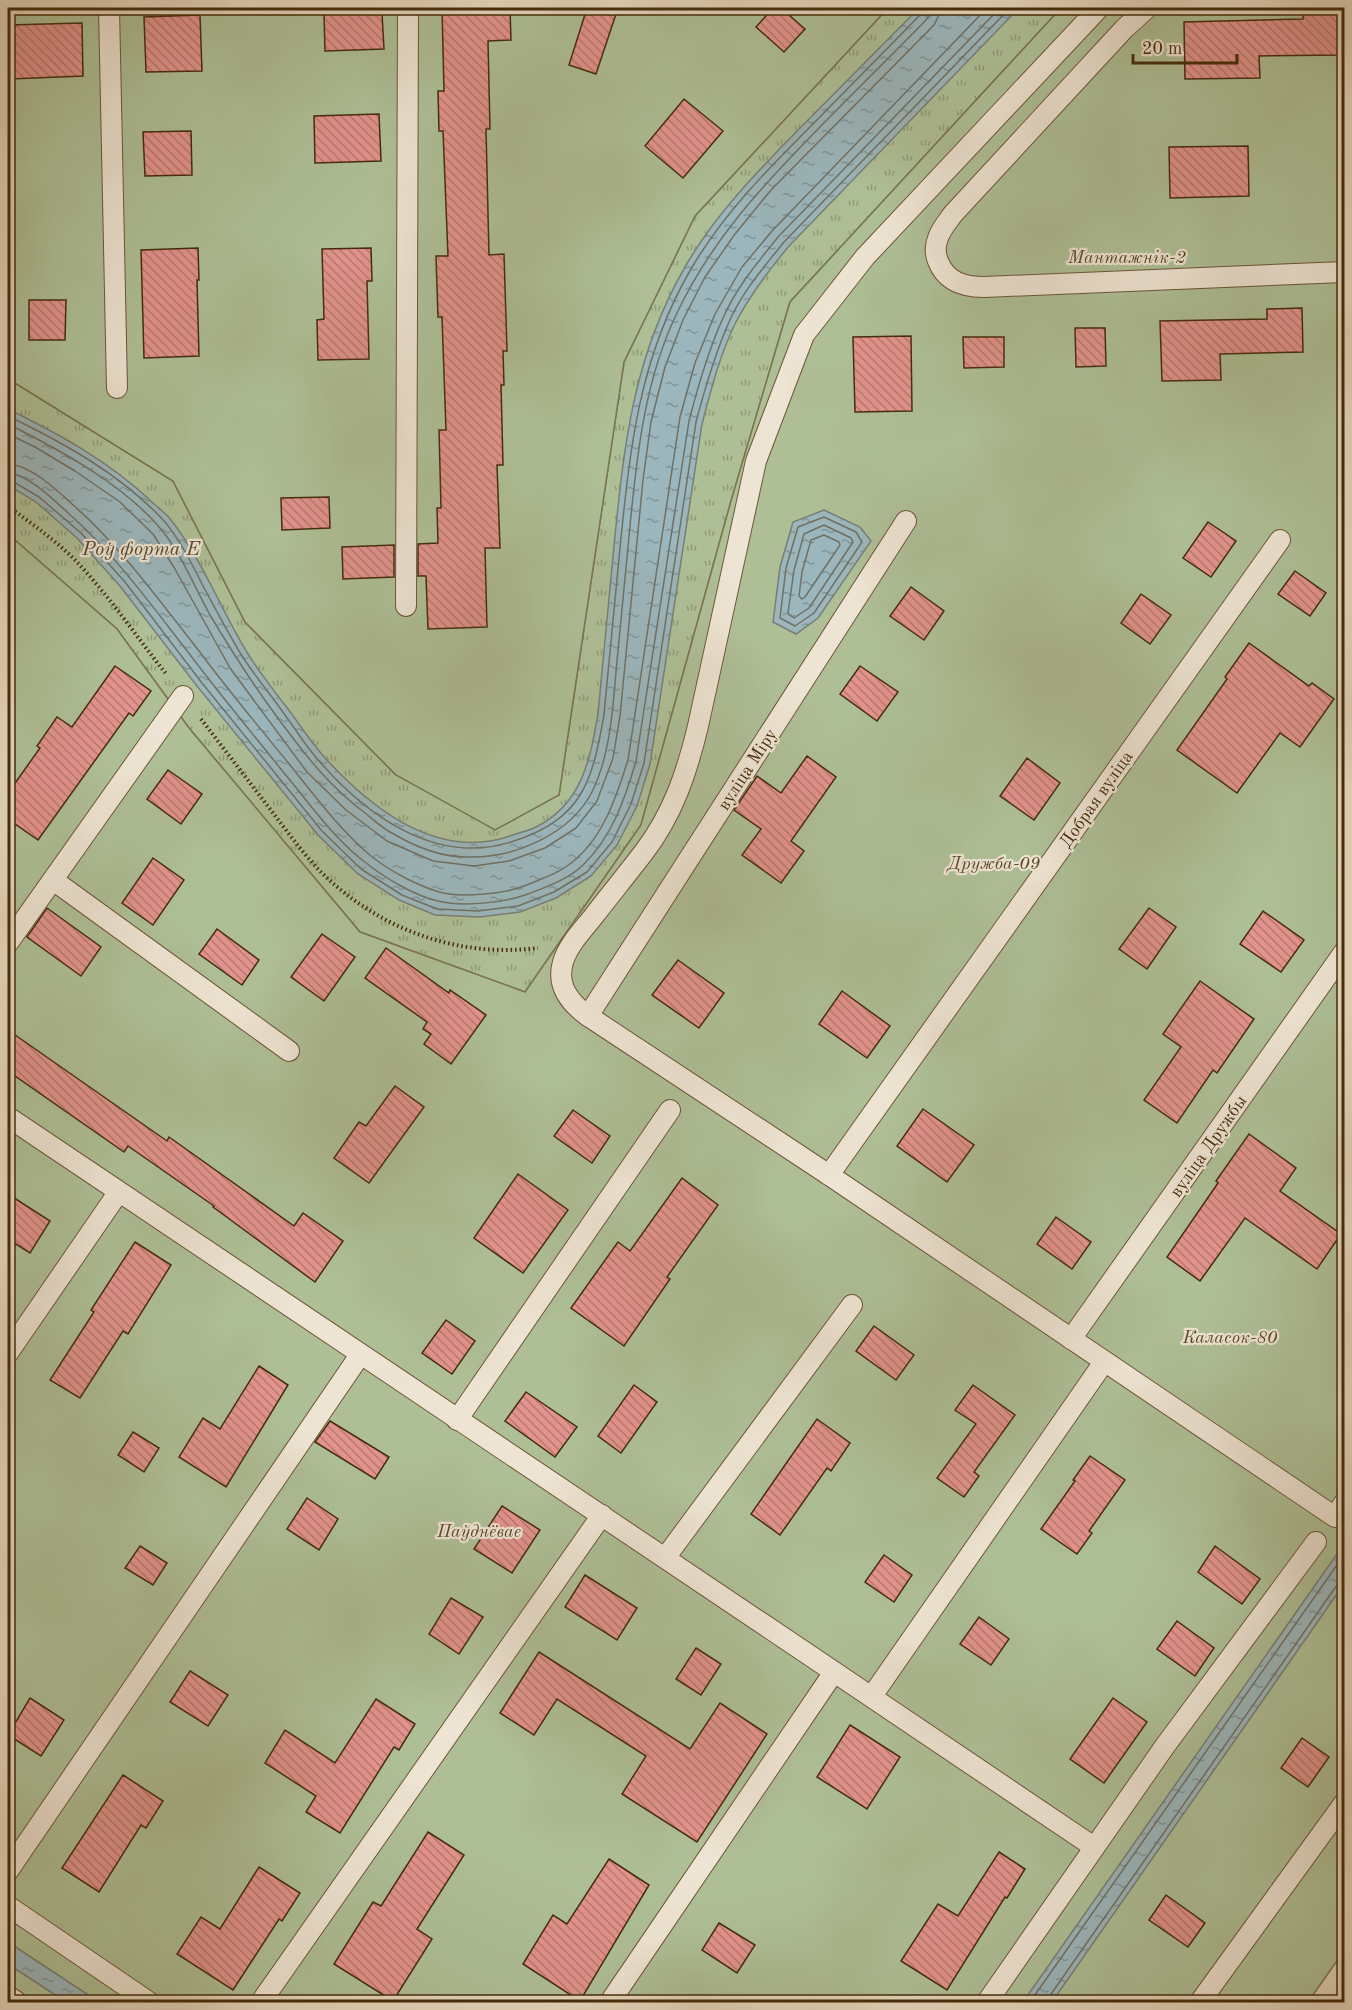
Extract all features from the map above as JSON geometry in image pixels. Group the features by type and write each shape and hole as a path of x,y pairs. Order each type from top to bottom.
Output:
{"lane":[{"path":"109,8 117,388"},
{"path":"406,606 408,8"},
{"path":"1099,8 865,257 804,335 756,461 698,726 675,802 646,850 574,941 563,962 562,983 569,1001 588,1016 1335,1517 1344,1503"},
{"path":"1147,8 1124,29 953,214 938,236 937,257 941,269 948,278 959,284 977,287 1344,272"},
{"name":"вуліца Міру","path":"588,1016 906,521"},
{"name":"Добрая вуліца","path":"828,1175 1280,540"},
{"path":"8,943 183,696"},
{"path":"54,880 289,1051"},
{"name":"вуліца Дружбы","path":"1071,1339 1344,952"},
{"path":"458,1419 669,1110"},
{"path":"8,1117 1094,1847"},
{"path":"8,1353 118,1193"},
{"path":"665,1558 852,1305"},
{"path":"8,1871 360,1355"},
{"path":"872,1696 1104,1362"},
{"path":"261,2002 602,1515"},
{"path":"987,2002 1164,1746 1316,1542"},
{"path":"610,2002 834,1672"},
{"path":"1200,2002 1344,1803"},
{"path":"8,1906 149,2002"},
{"path":"8,1996 17,2002"}],"path":[{"path":"8,506 40,529 98,586 307,856 333,884 359,904 383,920 430,939 455,946 480,950 528,950 574,941"},
{"path":"1333,2002 1344,1986"}],"green space":[{"path":"8,8 888,8 695,216 624,362 559,795 495,830 396,775 245,622 173,481 15,383 8,381"},
{"path":"888,8 1061,8 790,302 731,501 641,825 525,992 360,932 189,728 117,629 8,534 8,381 15,383 173,481 245,622 396,775 559,795 624,362 695,216"},
{"name":"Паўднёвае","path":"1061,8 1344,8 1344,1951 1308,2002 8,2002 8,534 117,629 189,728 360,932 525,992 641,825 731,501 790,302"}],"water":[{"name":"Роў форта Е","path":"919,8 1019,8 789,246 747,302 730,334 712,385 702,424 650,764 637,806 617,845 591,876 556,898 520,912 479,917 435,915 399,900 358,874 318,835 197,686 120,586 77,538 36,502 8,485 8,409 65,439 119,474 169,517 193,552 257,668 321,753 364,796 408,826 432,836 457,842 483,842 533,828 552,817 564,806 574,793 587,764 598,714 627,437 642,368 667,301 698,246 726,208 790,138"},
{"path":"824,510 860,527 871,541 818,618 796,634 773,622 780,567 793,522"},
{"path":"1344,1544 1344,1584 1052,2002 1023,2002"},
{"path":"8,1942 99,2002 66,2002 8,1964"}],"building":[{"path":"442,8 510,8 511,40 488,41 490,129 486,129 489,255 504,254 507,351 503,351 504,385 501,385 503,465 497,465 500,548 485,548 487,627 428,629 426,576 418,576 418,544 438,543 437,508 441,508 439,430 446,430 442,317 438,317 436,256 448,256 443,131 439,131 438,91 444,91"},
{"path":"587,8 618,8 596,74 569,65"},
{"path":"773,8 781,8 805,29 784,52 756,27"},
{"path":"1341,8 1342,55 1259,56 1260,78 1185,79 1184,22 1303,19 1303,9"},
{"path":"382,13 384,49 325,51 324,14"},
{"path":"200,15 202,71 146,72 144,17"},
{"path":"82,23 83,76 10,79 9,25"},
{"path":"684,99 723,131 683,178 645,146"},
{"path":"379,114 381,161 315,163 314,116"},
{"path":"191,131 192,175 145,176 143,132"},
{"path":"1248,146 1249,196 1170,198 1169,147"},
{"path":"198,248 199,356 144,358 141,250"},
{"path":"371,248 372,281 367,281 369,359 318,360 317,320 324,319 322,249"},
{"path":"29,300 66,300 65,340 29,340"},
{"path":"1302,308 1303,352 1220,354 1221,380 1162,381 1160,321 1267,319 1267,309"},
{"path":"1075,328 1105,328 1106,366 1076,367"},
{"path":"911,336 912,411 855,412 853,337"},
{"path":"963,337 1004,337 1004,367 964,368"},
{"path":"329,497 330,528 282,530 281,498"},
{"path":"1208,522 1236,541 1211,577 1183,558"},
{"path":"394,545 394,577 343,579 342,547"},
{"path":"1295,571 1326,593 1310,616 1278,594"},
{"path":"911,587 944,611 924,640 890,616"},
{"path":"1141,594 1171,615 1150,644 1121,623"},
{"path":"1249,643 1309,686 1312,683 1334,699 1300,747 1280,733 1237,793 1177,750 1227,679 1225,677"},
{"path":"115,666 151,691 133,716 129,713 38,840 8,819 8,793 40,748 37,746 57,717 72,727"},
{"path":"860,666 898,692 877,721 840,694"},
{"path":"807,756 836,777 791,841 804,851 781,883 742,855 761,829 734,810 757,776 781,793"},
{"path":"1027,758 1060,783 1034,820 1000,796"},
{"path":"168,770 202,794 181,824 147,799"},
{"path":"153,858 184,880 153,925 122,903"},
{"path":"47,908 101,947 81,976 27,937"},
{"path":"1149,908 1176,927 1147,969 1119,949"},
{"path":"1263,911 1304,940 1281,972 1240,944"},
{"path":"217,929 259,960 242,985 199,954"},
{"path":"322,934 355,957 324,1001 291,977"},
{"path":"386,948 449,993 450,990 486,1015 451,1064 424,1044 431,1034 423,1029 427,1022 365,978"},
{"path":"678,960 724,993 699,1028 652,995"},
{"path":"1200,981 1254,1019 1217,1073 1213,1070 1177,1123 1144,1100 1181,1047 1163,1034"},
{"path":"842,991 890,1026 867,1058 819,1024"},
{"path":"8,1030 167,1141 169,1137 294,1226 303,1213 343,1241 315,1282 214,1206 128,1146 124,1152 8,1071"},
{"path":"395,1086 424,1107 369,1183 334,1158 359,1122 366,1126"},
{"path":"923,1109 974,1145 947,1182 897,1146"},
{"path":"573,1110 610,1136 592,1163 554,1136"},
{"path":"1249,1134 1296,1168 1280,1191 1341,1234 1317,1269 1245,1218 1200,1281 1167,1257"},
{"path":"518,1174 568,1210 523,1273 474,1238"},
{"path":"682,1178 718,1205 667,1277 670,1279 624,1346 571,1308 618,1242 630,1251"},
{"path":"8,1194 50,1221 30,1253 8,1239"},
{"path":"1056,1217 1091,1242 1072,1269 1037,1244"},
{"path":"135,1242 171,1265 128,1334 123,1331 80,1398 50,1380 94,1312 91,1310"},
{"path":"446,1320 475,1341 452,1374 422,1353"},
{"path":"874,1326 914,1355 896,1380 856,1351"},
{"path":"259,1366 288,1385 226,1487 179,1457 203,1418 220,1429"},
{"path":"634,1385 657,1402 621,1453 598,1436"},
{"path":"973,1385 1015,1415 974,1472 979,1476 964,1497 937,1478 976,1424 955,1410"},
{"path":"526,1392 577,1427 555,1457 505,1421"},
{"path":"817,1419 850,1443 831,1471 827,1468 780,1535 751,1514"},
{"path":"330,1421 389,1457 375,1479 315,1442"},
{"path":"133,1432 159,1448 144,1472 118,1455"},
{"path":"1090,1456 1125,1480 1089,1531 1092,1533 1077,1554 1041,1529"},
{"path":"307,1498 338,1519 319,1550 287,1529"},
{"path":"502,1506 540,1530 512,1573 474,1549"},
{"path":"140,1546 167,1563 153,1585 125,1568"},
{"path":"1215,1546 1260,1579 1242,1604 1198,1572"},
{"path":"884,1555 912,1575 894,1602 865,1582"},
{"path":"585,1575 637,1608 617,1640 565,1607"},
{"path":"451,1598 483,1617 459,1654 429,1634"},
{"path":"979,1617 1009,1639 991,1665 960,1644"},
{"path":"1177,1621 1214,1648 1195,1676 1157,1649"},
{"path":"696,1648 721,1664 701,1695 676,1679"},
{"path":"539,1652 690,1749 720,1703 767,1734 697,1842 622,1794 646,1756 557,1699 534,1735 500,1713"},
{"path":"190,1671 228,1695 208,1726 170,1702"},
{"path":"30,1698 64,1720 41,1756 8,1735"},
{"path":"1113,1698 1147,1722 1104,1783 1070,1759"},
{"path":"376,1699 415,1724 399,1750 394,1747 340,1833 306,1812 316,1796 265,1763 285,1730 335,1763"},
{"path":"850,1725 900,1757 867,1809 817,1777"},
{"path":"1302,1738 1329,1757 1308,1787 1281,1768"},
{"path":"123,1775 163,1801 146,1828 141,1825 99,1892 62,1868"},
{"path":"428,1832 464,1855 417,1929 432,1939 393,2001 334,1964 373,1902 381,1906"},
{"path":"999,1852 1025,1869 947,1990 901,1961 938,1904 958,1916"},
{"path":"609,1859 649,1885 580,2001 523,1964 553,1915 567,1924"},
{"path":"259,1867 300,1893 282,1921 279,1919 233,1990 177,1954 201,1917 220,1929"},
{"path":"1166,1895 1205,1923 1188,1947 1149,1920"},
{"path":"719,1923 755,1945 737,1973 702,1950"}],"park label":[{"name":"Мантажнік-2","path":"1127,257"},
{"name":"Дружба-09","path":"994,863"},
{"name":"Каласок-80","path":"1230,1337"}]}
